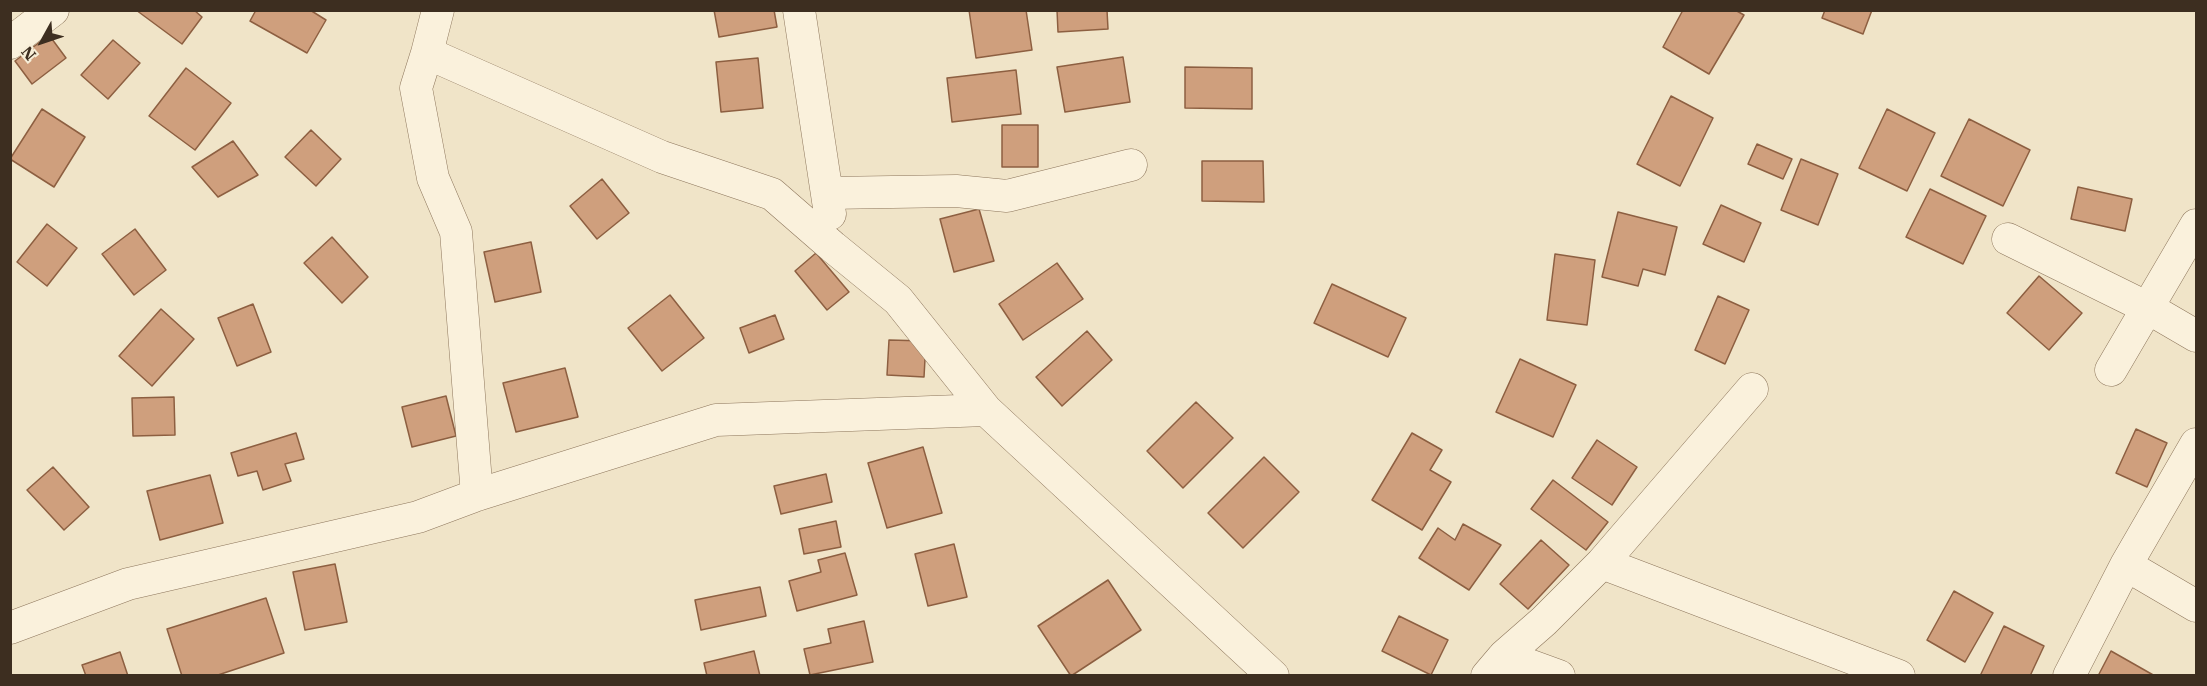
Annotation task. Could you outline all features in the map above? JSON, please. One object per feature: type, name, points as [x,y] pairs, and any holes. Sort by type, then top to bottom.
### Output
[{"type":"street","points":[[10,43],[53,10]]},
{"type":"street","points":[[438,10],[416,88],[433,178],[456,232],[477,495]]},
{"type":"street","points":[[799,10],[828,193],[832,247]]},
{"type":"street","points":[[427,53],[662,157],[772,194],[897,300],[986,410],[1273,675]]},
{"type":"street","points":[[828,193],[956,191],[1007,196],[1131,165]]},
{"type":"street","points":[[2110,370],[2196,225]]},
{"type":"street","points":[[2008,239],[2148,308],[2196,336]]},
{"type":"street","points":[[1496,665],[1602,563],[1752,389]]},
{"type":"street","points":[[10,628],[128,584],[418,517],[477,495],[716,420],[986,410]]},
{"type":"street","points":[[2069,675],[2126,565],[2196,444]]},
{"type":"street","points":[[1602,563],[1899,675]]},
{"type":"street","points":[[2126,565],[2196,606]]},
{"type":"street","points":[[1496,665],[1559,675]]},
{"type":"building","points":[[136,10],[194,10],[202,17],[182,44]]},
{"type":"building","points":[[256,10],[310,10],[326,20],[307,53],[250,21]]},
{"type":"building","points":[[714,10],[774,10],[777,27],[719,37]]},
{"type":"building","points":[[969,10],[1026,10],[1032,50],[976,58]]},
{"type":"building","points":[[1057,10],[1107,10],[1108,29],[1058,32]]},
{"type":"building","points":[[1683,10],[1735,10],[1744,15],[1709,74],[1663,47]]},
{"type":"building","points":[[1825,10],[1872,10],[1863,34],[1822,18]]},
{"type":"building","points":[[49,35],[66,58],[32,84],[15,61]]},
{"type":"building","points":[[113,40],[140,63],[108,99],[81,75]]},
{"type":"building","points":[[1123,57],[1130,102],[1065,112],[1057,67]]},
{"type":"building","points":[[758,58],[763,108],[721,112],[716,62]]},
{"type":"building","points":[[1185,67],[1252,68],[1252,109],[1185,108]]},
{"type":"building","points":[[186,68],[231,103],[195,150],[149,116]]},
{"type":"building","points":[[1016,70],[1021,114],[952,122],[947,78]]},
{"type":"building","points":[[1671,96],[1713,118],[1680,186],[1637,164]]},
{"type":"building","points":[[42,109],[85,137],[54,187],[10,159]]},
{"type":"building","points":[[1887,109],[1935,133],[1907,191],[1859,168]]},
{"type":"building","points":[[1969,119],[2030,150],[2003,206],[1941,176]]},
{"type":"building","points":[[1002,125],[1038,125],[1038,167],[1002,167]]},
{"type":"building","points":[[311,130],[341,159],[316,186],[285,157]]},
{"type":"building","points":[[233,141],[258,175],[218,197],[192,167]]},
{"type":"building","points":[[1757,144],[1792,159],[1783,179],[1748,164]]},
{"type":"building","points":[[1801,159],[1838,174],[1818,225],[1781,210]]},
{"type":"building","points":[[1202,161],[1263,161],[1264,202],[1202,201]]},
{"type":"building","points":[[602,179],[629,213],[597,239],[570,206]]},
{"type":"building","points":[[2078,187],[2132,199],[2125,231],[2071,219]]},
{"type":"building","points":[[1930,189],[1986,216],[1963,264],[1906,237]]},
{"type":"building","points":[[1721,205],[1761,223],[1744,262],[1703,244]]},
{"type":"building","points":[[979,209],[994,261],[954,272],[940,219]]},
{"type":"building","points":[[1618,212],[1677,227],[1665,275],[1643,269],[1638,286],[1602,277]]},
{"type":"building","points":[[47,224],[77,248],[47,286],[17,262]]},
{"type":"building","points":[[135,229],[166,270],[134,295],[102,254]]},
{"type":"building","points":[[332,237],[368,277],[342,303],[304,263]]},
{"type":"building","points":[[531,242],[541,292],[495,302],[484,252]]},
{"type":"building","points":[[816,253],[849,292],[827,310],[795,271]]},
{"type":"building","points":[[1555,254],[1595,260],[1587,325],[1547,320]]},
{"type":"building","points":[[1057,263],[1083,299],[1023,340],[999,304]]},
{"type":"building","points":[[2039,276],[2082,313],[2049,350],[2007,313]]},
{"type":"building","points":[[1332,284],[1406,318],[1388,357],[1314,323]]},
{"type":"building","points":[[670,295],[704,338],[662,371],[628,328]]},
{"type":"building","points":[[1718,296],[1749,310],[1725,364],[1695,350]]},
{"type":"building","points":[[253,304],[271,352],[237,366],[218,318]]},
{"type":"building","points":[[161,309],[194,339],[152,386],[119,356]]},
{"type":"building","points":[[775,315],[784,339],[749,353],[740,328]]},
{"type":"building","points":[[1087,331],[1112,360],[1062,406],[1036,377]]},
{"type":"building","points":[[889,340],[926,341],[924,377],[887,375]]},
{"type":"building","points":[[1520,359],[1576,385],[1553,437],[1496,412]]},
{"type":"building","points":[[565,368],[578,417],[516,432],[503,383]]},
{"type":"building","points":[[446,396],[456,436],[412,447],[402,407]]},
{"type":"building","points":[[174,397],[175,435],[133,436],[132,398]]},
{"type":"building","points":[[1196,402],[1233,438],[1183,488],[1147,451]]},
{"type":"building","points":[[2136,429],[2167,443],[2147,487],[2116,473]]},
{"type":"building","points":[[296,433],[304,459],[285,464],[291,481],[263,490],[257,471],[238,476],[231,453]]},
{"type":"building","points":[[1412,433],[1442,450],[1430,470],[1451,482],[1422,530],[1372,500]]},
{"type":"building","points":[[1597,440],[1637,467],[1612,505],[1572,478]]},
{"type":"building","points":[[923,447],[942,513],[887,528],[868,463]]},
{"type":"building","points":[[1264,457],[1299,492],[1243,548],[1208,513]]},
{"type":"building","points":[[53,467],[89,507],[64,530],[27,490]]},
{"type":"building","points":[[826,474],[832,502],[781,514],[774,486]]},
{"type":"building","points":[[210,475],[223,523],[160,540],[147,491]]},
{"type":"building","points":[[1553,480],[1608,522],[1586,550],[1531,509]]},
{"type":"building","points":[[836,521],[841,547],[804,554],[799,529]]},
{"type":"building","points":[[1463,524],[1501,545],[1469,590],[1419,558],[1438,528],[1455,540]]},
{"type":"building","points":[[1541,540],[1569,565],[1528,609],[1500,584]]},
{"type":"building","points":[[954,544],[967,597],[928,606],[915,554]]},
{"type":"building","points":[[845,553],[857,595],[797,611],[789,581],[821,572],[818,560]]},
{"type":"building","points":[[335,564],[347,622],[305,630],[293,572]]},
{"type":"building","points":[[1108,580],[1141,630],[1071,676],[1038,626]]},
{"type":"building","points":[[760,587],[766,616],[701,630],[695,600]]},
{"type":"building","points":[[1954,591],[1993,613],[1965,662],[1927,640]]},
{"type":"building","points":[[266,598],[284,653],[215,676],[182,676],[167,629]]},
{"type":"building","points":[[1399,616],[1448,640],[1431,675],[1382,651]]},
{"type":"building","points":[[864,621],[873,662],[810,675],[804,649],[831,643],[828,629]]},
{"type":"building","points":[[2004,626],[2044,646],[2030,676],[1980,676]]},
{"type":"building","points":[[754,651],[760,676],[707,676],[704,663]]},
{"type":"building","points":[[2111,651],[2155,676],[2098,676]]},
{"type":"building","points":[[120,652],[128,676],[86,676],[82,665]]}]
